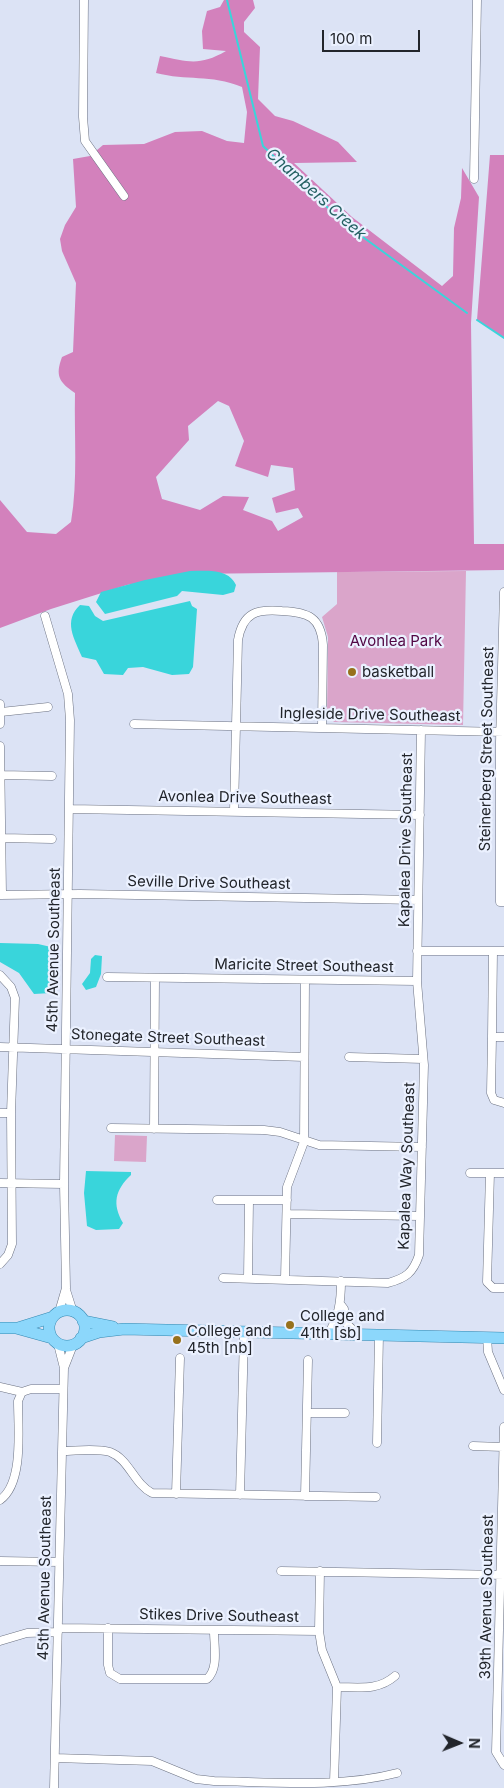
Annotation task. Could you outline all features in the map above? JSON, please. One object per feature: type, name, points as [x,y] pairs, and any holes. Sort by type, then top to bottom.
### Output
[{"type":"main road","points":[[16,1328],[56,1314],[73,1312],[83,1321],[124,1329]]},
{"type":"main road","points":[[55,1341],[49,1328],[56,1314]]},
{"type":"main road","points":[[77,1342],[84,1330],[83,1321]]},
{"type":"main road","points":[[0,1328],[16,1328],[65,1346],[99,1332],[124,1329],[504,1338]]},
{"type":"street","points":[[84,0],[83,118],[85,141],[124,196]]},
{"type":"street","points":[[474,179],[477,0]]},
{"type":"street","name":"Steinerberg Street Southeast","points":[[504,592],[500,902],[504,902]]},
{"type":"street","points":[[234,811],[240,630],[251,615],[258,611],[268,610],[306,613],[320,629],[322,645],[322,728]]},
{"type":"street","name":"45th Avenue Southeast","points":[[45,616],[58,652],[68,694],[70,809],[64,1184],[66,1288],[73,1312]]},
{"type":"street","points":[[0,704],[0,724]]},
{"type":"street","points":[[0,712],[48,707]]},
{"type":"street","name":"Ingleside Drive Southeast","points":[[134,724],[502,732]]},
{"type":"street","name":"Kapalea Drive Southeast","points":[[417,981],[421,730]]},
{"type":"street","points":[[0,746],[1,895]]},
{"type":"street","points":[[1,774],[52,776]]},
{"type":"street","name":"Avonlea Drive Southeast","points":[[70,809],[420,815]]},
{"type":"street","points":[[2,838],[52,839]]},
{"type":"street","name":"Seville Drive Southeast","points":[[1,895],[68,894],[418,900]]},
{"type":"street","points":[[417,951],[504,950]]},
{"type":"street","points":[[493,951],[491,1093],[494,1100],[504,1103]]},
{"type":"street","points":[[0,975],[11,987],[15,998],[15,1049],[11,1114],[12,1244],[2,1262]]},
{"type":"street","name":"Maricite Street Southeast","points":[[107,977],[417,981]]},
{"type":"street","points":[[154,1129],[155,978]]},
{"type":"street","points":[[285,1279],[287,1187],[304,1142],[305,980]]},
{"type":"street","points":[[350,1057],[424,1062],[417,981]]},
{"type":"street","points":[[492,1037],[504,1037]]},
{"type":"street","name":"Stonegate Street Southeast","points":[[0,1047],[15,1049],[304,1057]]},
{"type":"street","name":"Kapalea Way Southeast","points":[[341,1281],[388,1283],[404,1279],[415,1268],[419,1255],[424,1062]]},
{"type":"street","points":[[0,1113],[11,1114]]},
{"type":"street","points":[[111,1128],[264,1130],[280,1132],[304,1142],[319,1145],[422,1147]]},
{"type":"street","points":[[470,1173],[504,1173]]},
{"type":"street","points":[[490,1173],[487,1282],[493,1288],[504,1288]]},
{"type":"street","points":[[0,1183],[64,1184]]},
{"type":"street","points":[[217,1200],[287,1200]]},
{"type":"street","points":[[248,1278],[249,1201]]},
{"type":"street","points":[[287,1214],[419,1216]]},
{"type":"street","points":[[223,1278],[341,1281],[341,1305],[336,1322],[328,1334]]},
{"type":"street","name":"45th Avenue Southeast","points":[[56,1314],[66,1288]]},
{"type":"street","points":[[341,1305],[344,1309],[345,1322],[358,1335]]},
{"type":"street","points":[[240,1494],[244,1333]]},
{"type":"street","points":[[377,1443],[379,1336]]},
{"type":"street","points":[[487,1337],[489,1355],[504,1390]]},
{"type":"street","name":"45th Avenue Southeast","points":[[54,1788],[64,1368],[55,1341]]},
{"type":"street","name":"45th Avenue Southeast","points":[[64,1368],[77,1342]]},
{"type":"street","points":[[176,1494],[180,1358]]},
{"type":"street","points":[[305,1496],[308,1360]]},
{"type":"street","points":[[0,1387],[22,1392],[31,1389],[63,1389]]},
{"type":"street","points":[[0,1500],[12,1488],[16,1466],[18,1401],[22,1392]]},
{"type":"street","points":[[307,1413],[345,1413]]},
{"type":"street","name":"39th Avenue Southeast","points":[[504,1427],[503,1575],[496,1752],[504,1765]]},
{"type":"street","points":[[473,1446],[503,1447]]},
{"type":"street","points":[[62,1452],[110,1452],[123,1462],[145,1490],[152,1493],[376,1497]]},
{"type":"street","points":[[0,1561],[59,1562]]},
{"type":"street","points":[[281,1570],[503,1575]]},
{"type":"street","name":"Stikes Drive Southeast","points":[[0,1641],[27,1633],[108,1628],[319,1631],[320,1572]]},
{"type":"street","points":[[108,1628],[108,1665],[110,1673],[120,1679],[207,1680],[211,1676],[214,1664],[214,1631]]},
{"type":"street","points":[[319,1631],[322,1650],[337,1687],[334,1782]]},
{"type":"street","points":[[337,1687],[374,1687],[386,1684],[396,1676]]},
{"type":"street","points":[[55,1758],[152,1761],[196,1779],[239,1784],[334,1782],[374,1779],[397,1773]]},
{"type":"green space","name":"Avonlea Park","points":[[466,571],[463,725],[334,722],[327,716],[328,637],[322,617],[337,604],[337,572]]},
{"type":"green space","points":[[115,1135],[147,1136],[146,1162],[114,1161]]},
{"type":"shaded area","points":[[224,0],[253,0],[255,8],[244,22],[244,32],[260,47],[258,99],[275,116],[293,121],[338,142],[357,162],[294,163],[352,217],[442,286],[453,276],[454,228],[461,198],[462,168],[479,197],[471,323],[474,544],[504,544],[504,570],[191,574],[127,585],[51,609],[0,628],[0,500],[27,532],[56,534],[71,522],[75,474],[75,393],[62,382],[59,369],[62,357],[73,352],[76,283],[62,251],[60,239],[65,225],[76,207],[73,159],[90,156],[103,145],[144,144],[175,132],[202,131],[227,141],[244,143],[247,112],[242,87],[219,80],[178,77],[156,73],[160,56],[179,60],[201,61],[226,51],[203,49],[202,31],[207,11],[220,7]],"holes":[[[218,401],[229,406],[244,441],[235,466],[268,477],[271,465],[293,468],[295,490],[272,498],[276,513],[298,508],[303,517],[278,531],[272,521],[243,510],[249,497],[223,496],[200,510],[162,499],[156,477],[189,440],[188,426]]]},
{"type":"shaded area","points":[[490,155],[504,155],[504,338],[477,320]]},
{"type":"water","points":[[190,571],[222,573],[228,576],[236,585],[234,592],[223,595],[182,591],[177,596],[105,614],[96,602],[101,592],[145,580]]},
{"type":"water","points":[[190,601],[192,606],[197,609],[193,667],[189,674],[172,675],[143,667],[128,668],[123,675],[104,674],[96,660],[82,657],[73,636],[72,617],[80,605],[89,606],[95,616],[103,621]]},
{"type":"water","points":[[0,943],[38,944],[51,947],[51,993],[34,994],[19,973],[0,962]]},
{"type":"water","points":[[95,955],[102,956],[101,974],[96,987],[86,990],[82,984],[90,973],[91,959]]},
{"type":"water","points":[[86,1171],[131,1172],[131,1175],[121,1186],[117,1198],[117,1210],[123,1223],[119,1229],[96,1230],[87,1226],[84,1193]]},
{"type":"waterway","name":"Chambers Creek","points":[[227,0],[263,146],[345,224],[467,313]]},
{"type":"waterway","name":"Chambers Creek","points":[[477,320],[504,338]]},
{"type":"place","name":"basketball","points":[[352,672]]},
{"type":"place","name":"College and 41th [sb]","points":[[290,1325]]},
{"type":"place","name":"College and 45th [nb]","points":[[177,1340]]}]
